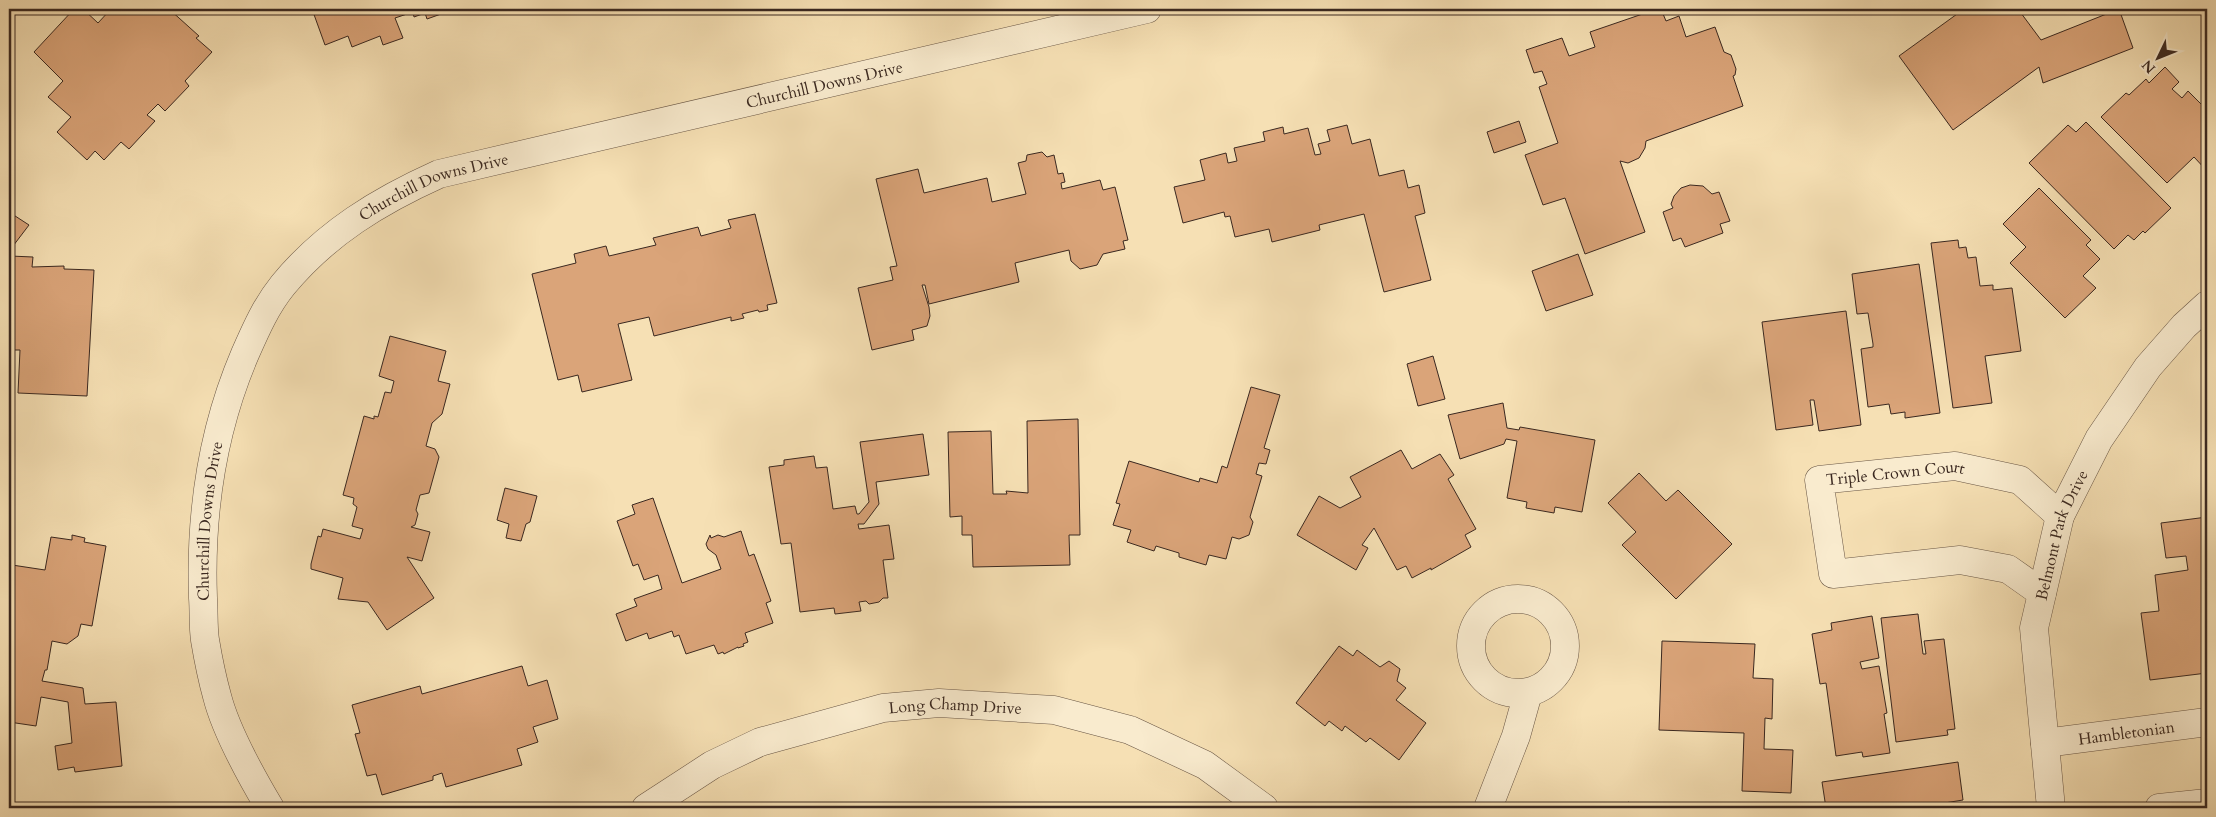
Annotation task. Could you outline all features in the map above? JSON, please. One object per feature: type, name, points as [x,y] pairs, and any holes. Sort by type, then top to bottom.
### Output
[{"type":"street","name":"Churchill Downs Drive","points":[[270,808],[236,744],[217,698],[207,649],[202,564],[206,501],[213,456],[232,385],[260,318],[284,285],[322,246],[358,216],[396,194],[439,174],[1147,9]]},
{"type":"street","name":"Belmont Park Drive","points":[[2051,808],[2034,628],[2060,516],[2098,440],[2148,367],[2184,326],[2207,305]]},
{"type":"street","name":"Triple Crown Court","points":[[2042,593],[2008,569],[1960,560],[1833,574],[1819,480],[1955,466],[2020,480],[2060,516]]},
{"type":"street","points":[[1488,808],[1516,736],[1528,693]]},
{"type":"street","name":"Long Champ Drive","points":[[646,808],[712,765],[760,742],[883,708],[939,703],[1054,710],[1130,730],[1205,765],[1264,808]]},
{"type":"street","name":"Hambletonian","points":[[2045,743],[2207,722]]},
{"type":"street","points":[[2159,808],[2207,804]]},
{"type":"building","points":[[74,9],[83,9],[98,23],[109,9],[169,9],[199,36],[196,38],[212,52],[185,81],[189,86],[165,111],[158,104],[147,115],[155,121],[129,149],[121,142],[104,160],[95,151],[87,160],[57,132],[71,117],[48,97],[63,81],[34,52]]},
{"type":"building","points":[[312,9],[455,9],[427,19],[425,13],[414,17],[413,12],[395,18],[403,38],[383,45],[380,36],[352,47],[348,36],[325,45]]},
{"type":"building","points":[[1661,9],[1666,21],[1679,16],[1686,37],[1715,27],[1724,52],[1731,55],[1736,69],[1733,76],[1743,106],[1646,141],[1645,148],[1639,158],[1628,163],[1620,161],[1645,232],[1585,254],[1565,198],[1543,205],[1525,155],[1558,143],[1539,87],[1547,84],[1542,71],[1534,73],[1526,50],[1562,38],[1569,56],[1595,47],[1590,32]]},
{"type":"building","points":[[1964,9],[2018,9],[2041,40],[2119,9],[2133,48],[2043,83],[2039,67],[1953,130],[1899,56]]},
{"type":"building","points":[[2165,67],[2179,82],[2172,89],[2182,98],[2188,91],[2207,110],[2207,171],[2194,157],[2167,183],[2101,117],[2126,93],[2129,95],[2146,79],[2149,83]]},
{"type":"building","points":[[1519,121],[1526,142],[1494,153],[1487,132]]},
{"type":"building","points":[[2086,122],[2171,208],[2145,233],[2143,231],[2134,240],[2128,235],[2114,249],[2029,163],[2068,125],[2076,132]]},
{"type":"building","points":[[1347,125],[1352,144],[1370,139],[1379,176],[1404,170],[1408,188],[1419,185],[1425,213],[1415,216],[1431,280],[1384,292],[1364,214],[1319,225],[1320,230],[1272,242],[1269,229],[1235,237],[1230,216],[1225,217],[1224,212],[1183,223],[1174,187],[1205,180],[1200,160],[1226,153],[1228,163],[1237,161],[1234,148],[1265,141],[1263,132],[1283,127],[1284,134],[1308,128],[1315,155],[1321,154],[1318,144],[1330,141],[1327,130]]},
{"type":"building","points":[[1042,152],[1047,157],[1054,155],[1058,174],[1063,173],[1065,182],[1061,183],[1062,189],[1100,180],[1103,190],[1115,187],[1128,240],[1123,241],[1125,249],[1103,254],[1097,265],[1080,269],[1071,261],[1069,250],[1015,263],[1019,282],[929,304],[925,285],[922,285],[929,307],[930,316],[927,326],[912,330],[914,340],[872,350],[858,288],[893,280],[890,267],[897,266],[876,179],[918,169],[924,193],[987,178],[992,202],[1026,194],[1018,163],[1026,161],[1027,155]]},
{"type":"building","points":[[1690,185],[1703,186],[1712,194],[1719,192],[1730,221],[1720,224],[1723,233],[1685,247],[1681,238],[1673,241],[1663,212],[1673,208],[1671,204],[1674,196],[1681,188]]},
{"type":"building","points":[[2039,188],[2091,240],[2086,245],[2100,259],[2083,276],[2096,288],[2065,318],[2010,263],[2026,247],[2003,224]]},
{"type":"building","points":[[9,212],[29,225],[10,250],[10,256],[33,257],[32,267],[64,266],[64,269],[94,270],[87,396],[18,393],[20,350],[9,350]]},
{"type":"building","points":[[755,214],[777,303],[767,305],[768,310],[759,312],[758,310],[742,314],[744,318],[731,321],[731,317],[654,336],[649,317],[618,324],[632,380],[582,392],[578,375],[558,380],[532,274],[576,263],[574,254],[606,246],[609,256],[656,245],[653,238],[698,227],[701,236],[731,228],[728,220]]},
{"type":"building","points":[[1958,240],[1959,248],[1966,247],[1968,258],[1976,257],[1980,286],[1993,285],[1993,290],[2012,288],[2021,351],[1985,356],[1992,403],[1953,408],[1931,243]]},
{"type":"building","points":[[1578,254],[1593,295],[1546,311],[1532,271]]},
{"type":"building","points":[[1919,264],[1940,413],[1905,418],[1905,412],[1891,414],[1889,404],[1868,407],[1861,349],[1873,347],[1873,344],[1868,313],[1857,314],[1852,274]]},
{"type":"building","points":[[1846,311],[1861,425],[1819,431],[1814,400],[1810,400],[1813,425],[1776,430],[1762,322]]},
{"type":"building","points":[[390,336],[446,351],[438,381],[450,384],[442,414],[432,423],[426,446],[435,449],[439,457],[429,493],[420,495],[415,525],[411,527],[430,532],[422,561],[407,557],[434,598],[387,630],[368,602],[338,599],[343,578],[311,569],[311,564],[318,536],[321,537],[323,529],[360,539],[363,529],[352,526],[357,507],[353,504],[354,498],[343,495],[364,416],[374,419],[374,416],[378,417],[385,392],[391,393],[394,381],[379,376]]},
{"type":"building","points":[[1433,356],[1445,399],[1418,406],[1407,364]]},
{"type":"building","points":[[1251,387],[1280,395],[1264,448],[1270,450],[1266,464],[1259,463],[1256,474],[1262,476],[1250,517],[1253,522],[1249,535],[1239,539],[1232,537],[1226,559],[1209,555],[1206,565],[1179,557],[1179,553],[1156,546],[1154,551],[1127,542],[1131,530],[1113,525],[1120,504],[1116,503],[1129,461],[1199,482],[1200,478],[1217,483],[1222,466],[1227,468]]},
{"type":"building","points":[[1503,403],[1507,428],[1519,430],[1520,427],[1595,440],[1582,512],[1555,507],[1554,513],[1526,508],[1527,502],[1507,498],[1517,441],[1506,439],[1504,444],[1460,459],[1448,415]]},
{"type":"building","points":[[1078,419],[1080,535],[1069,535],[1070,565],[973,567],[972,535],[962,535],[962,516],[950,517],[948,432],[991,431],[993,494],[1007,494],[1006,491],[1028,493],[1027,421]]},
{"type":"building","points":[[923,434],[929,475],[876,482],[879,504],[864,524],[858,524],[859,529],[889,525],[894,559],[883,560],[888,598],[883,598],[879,602],[869,604],[866,601],[859,602],[861,611],[835,614],[834,608],[800,612],[791,543],[781,544],[769,467],[784,465],[784,460],[814,456],[816,468],[827,467],[833,509],[855,506],[857,514],[859,514],[869,502],[860,442]]},
{"type":"building","points":[[1401,450],[1412,469],[1440,454],[1454,475],[1448,479],[1476,529],[1465,535],[1471,547],[1431,570],[1431,568],[1412,578],[1406,566],[1397,570],[1374,528],[1362,545],[1368,548],[1356,570],[1297,535],[1319,496],[1340,508],[1361,497],[1350,477]]},
{"type":"building","points":[[1639,473],[1666,501],[1678,490],[1732,544],[1676,599],[1622,545],[1636,532],[1608,503]]},
{"type":"building","points":[[505,488],[537,496],[530,522],[526,524],[521,541],[506,538],[509,524],[497,520]]},
{"type":"building","points":[[653,498],[682,583],[721,569],[716,555],[708,549],[706,544],[710,535],[711,538],[718,535],[724,537],[741,531],[749,556],[754,554],[771,601],[766,603],[773,623],[745,633],[748,642],[743,644],[744,646],[724,654],[723,652],[718,654],[714,645],[686,654],[679,635],[674,637],[672,631],[649,639],[647,633],[626,641],[616,614],[637,606],[634,599],[662,589],[658,575],[644,580],[638,564],[633,566],[617,521],[635,514],[632,505]]},
{"type":"building","points":[[2207,517],[2207,673],[2150,680],[2141,613],[2159,611],[2155,575],[2188,570],[2186,556],[2166,558],[2161,523]]},
{"type":"building","points":[[72,535],[85,538],[84,542],[106,546],[92,626],[81,624],[78,636],[67,644],[52,641],[47,670],[45,670],[42,681],[83,688],[85,704],[116,702],[122,766],[75,772],[74,767],[58,770],[55,746],[72,743],[68,702],[41,697],[36,726],[9,722],[9,583],[12,565],[45,570],[51,537],[72,540]]},
{"type":"building","points":[[1918,614],[1923,654],[1926,654],[1924,641],[1944,639],[1955,729],[1947,730],[1948,735],[1896,742],[1881,618]]},
{"type":"building","points":[[1872,616],[1879,658],[1860,662],[1862,669],[1879,666],[1887,713],[1884,714],[1890,753],[1863,757],[1862,752],[1836,756],[1826,683],[1820,684],[1812,634],[1832,630],[1831,623]]},
{"type":"building","points":[[1662,641],[1755,644],[1753,678],[1773,679],[1772,719],[1765,718],[1764,749],[1793,750],[1791,793],[1742,791],[1744,733],[1659,730]]},
{"type":"building","points":[[1339,646],[1353,656],[1357,650],[1380,667],[1389,661],[1400,669],[1397,681],[1406,688],[1396,700],[1426,723],[1399,760],[1370,738],[1366,742],[1345,726],[1342,731],[1329,721],[1325,726],[1296,703]]},
{"type":"building","points":[[522,666],[528,686],[547,680],[558,719],[533,727],[538,742],[517,749],[522,765],[446,787],[442,773],[433,776],[433,780],[382,795],[376,774],[367,776],[355,734],[360,733],[352,705],[420,686],[422,694]]},
{"type":"building","points":[[1958,762],[1963,800],[1932,805],[1933,808],[1826,808],[1822,782]]},
{"type":"building","points":[[1628,802],[1640,808],[1625,808]]}]
